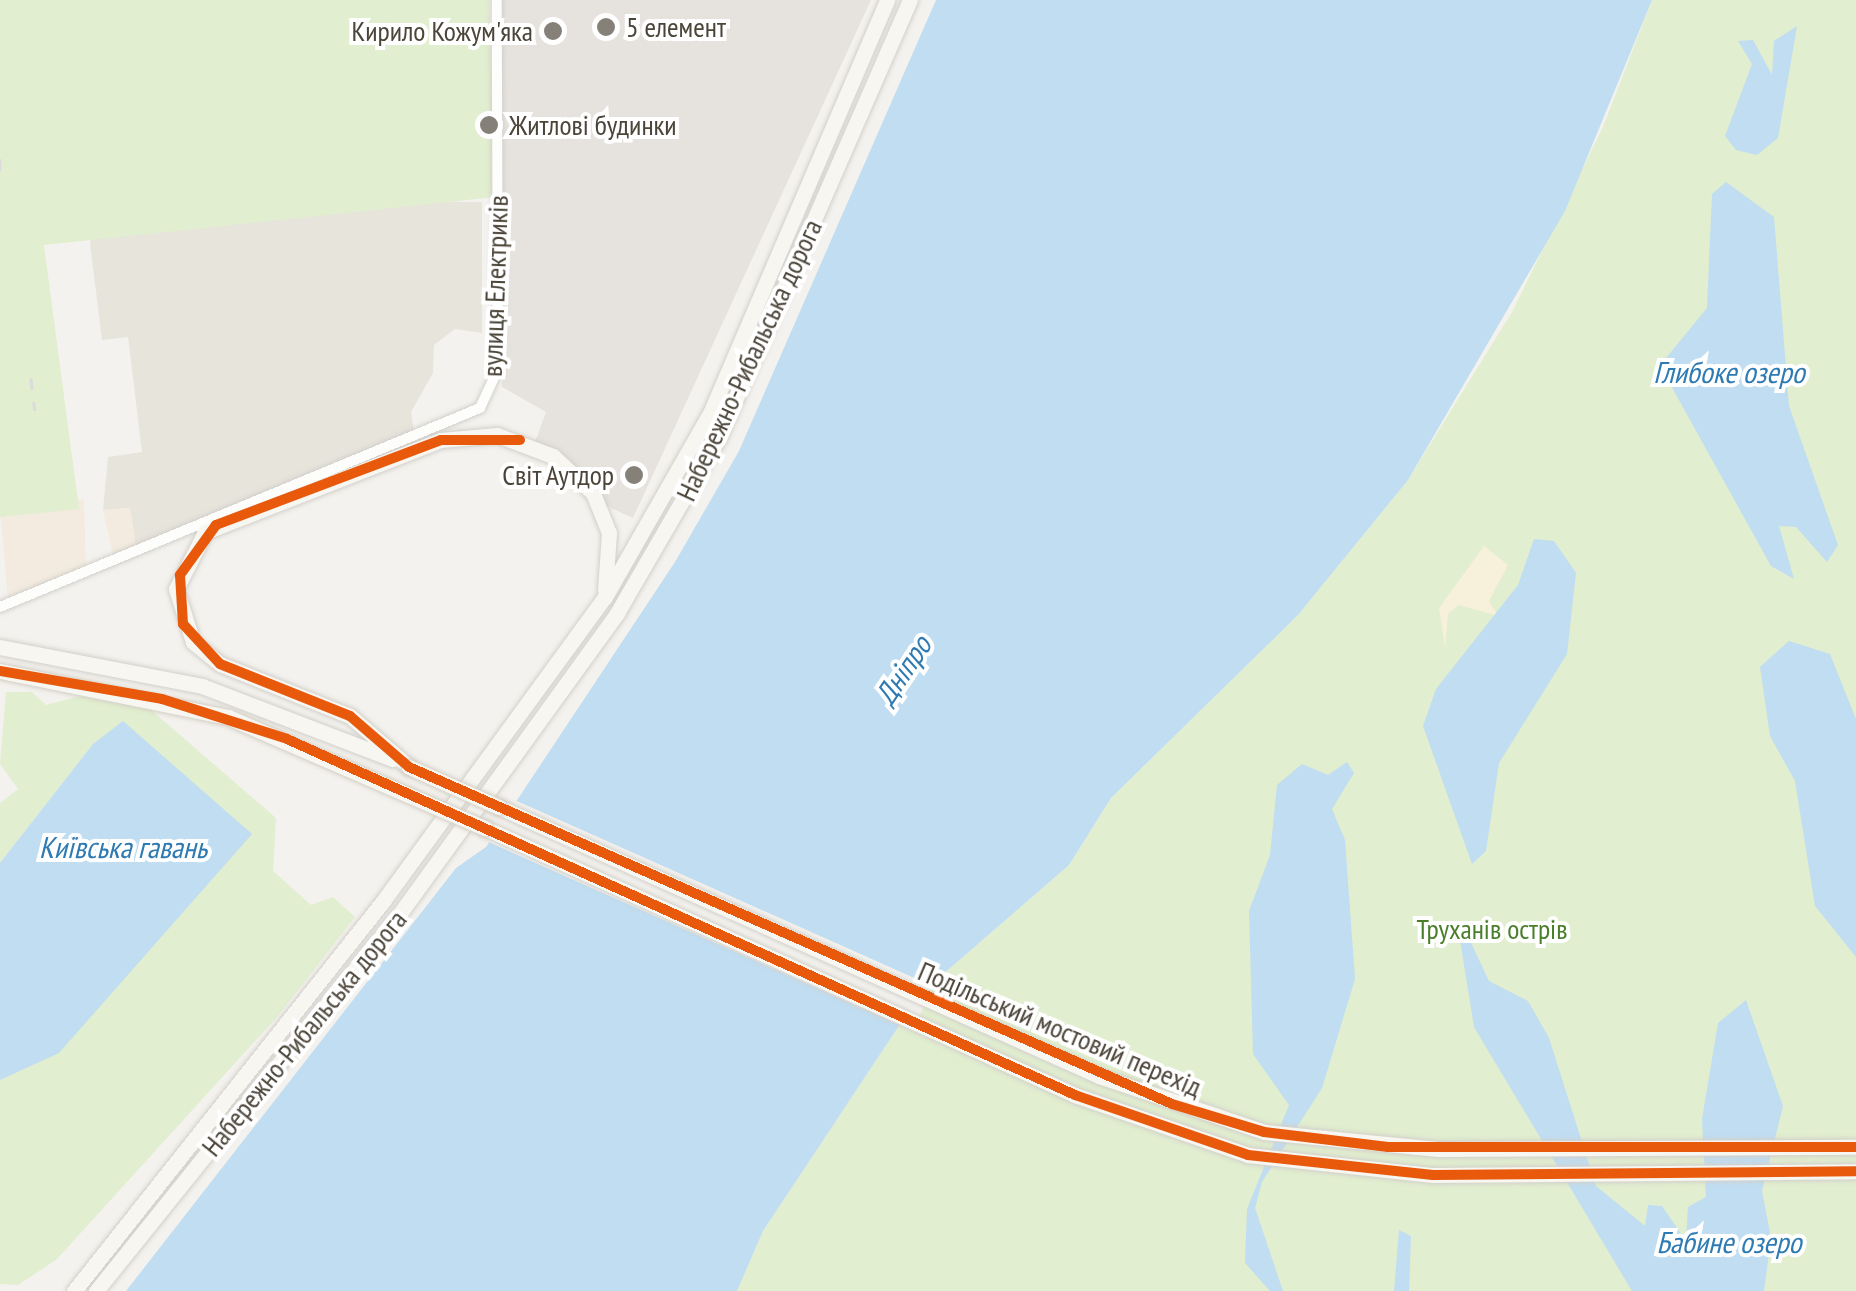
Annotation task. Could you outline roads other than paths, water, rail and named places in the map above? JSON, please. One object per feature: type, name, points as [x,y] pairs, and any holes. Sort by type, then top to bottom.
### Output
[{"type":"main road","name":"Набережно-Рибальська дорога","points":[[106,1266],[383,901],[604,597],[711,411],[886,0]]},
{"type":"main road","name":"Набережно-Рибальська дорога","points":[[106,1266],[398,916],[617,613],[719,437],[910,0]]},
{"type":"main road","points":[[410,767],[350,716],[206,653],[176,606],[180,574],[216,524],[441,440],[520,440],[571,470],[602,508],[604,597]]},
{"type":"main road","name":"Подільський мостовий перехід","points":[[0,647],[251,700],[410,767],[1100,1076],[1264,1132],[1438,1150],[1856,1147]]},
{"type":"main road","name":"Подільський мостовий перехід","points":[[0,671],[162,699],[287,739],[1075,1095],[1248,1154],[1433,1175],[1856,1171]]},
{"type":"main road","points":[[74,1291],[106,1266]]},
{"type":"main road","points":[[96,1291],[106,1266]]},
{"type":"street","name":"вулиця Електриків","points":[[0,607],[480,408],[498,369],[497,0]]},
{"type":"water","name":"Дніпро","points":[[936,0],[1652,0],[1565,211],[1408,480],[1298,615],[1111,798],[1069,865],[920,994],[763,1231],[737,1291],[126,1291],[456,868],[486,847],[675,562],[739,451]]},
{"type":"water","points":[[1797,26],[1778,138],[1757,155],[1736,150],[1725,136],[1752,64],[1738,41],[1753,40],[1772,75],[1774,41]]},
{"type":"water","name":"Глибоке озеро","points":[[1726,182],[1774,217],[1789,406],[1838,545],[1827,562],[1796,527],[1779,526],[1794,579],[1771,566],[1665,375],[1666,358],[1707,308],[1712,194]]},
{"type":"water","points":[[1534,539],[1554,541],[1576,573],[1567,654],[1499,763],[1486,851],[1472,864],[1423,726],[1436,689],[1518,585]]},
{"type":"water","points":[[1789,641],[1830,654],[1856,719],[1856,957],[1815,906],[1795,781],[1770,736],[1760,667]]},
{"type":"water","name":"Київська гавань","points":[[123,721],[252,834],[59,1053],[0,1080],[0,863],[93,744]]},
{"type":"water","points":[[1347,762],[1354,773],[1332,809],[1345,840],[1355,979],[1322,1088],[1262,1182],[1255,1208],[1283,1291],[1270,1291],[1245,1263],[1247,1209],[1289,1105],[1253,1054],[1249,911],[1270,855],[1277,785],[1302,764],[1328,775]]},
{"type":"water","name":"Бабине озеро","points":[[1466,932],[1489,981],[1528,1001],[1549,1038],[1596,1186],[1645,1226],[1648,1205],[1662,1206],[1686,1241],[1688,1207],[1706,1197],[1702,1119],[1718,1023],[1746,1000],[1783,1106],[1762,1191],[1771,1238],[1764,1291],[1632,1291],[1474,1027],[1460,940]]},
{"type":"water","points":[[1399,1230],[1411,1236],[1409,1291],[1394,1291]]},
{"type":"railway","points":[[0,159],[0,174]]},
{"type":"railway","points":[[31,378],[35,411]]},
{"type":"place","name":"5 елемент","points":[[606,27]]},
{"type":"place","name":"Кирило Кожум'яка","points":[[553,31]]},
{"type":"place","name":"Житлові будинки","points":[[489,125]]},
{"type":"place","name":"Світ Аутдор","points":[[634,475]]},
{"type":"park label","name":"Труханів острів","points":[[1492,929]]}]
